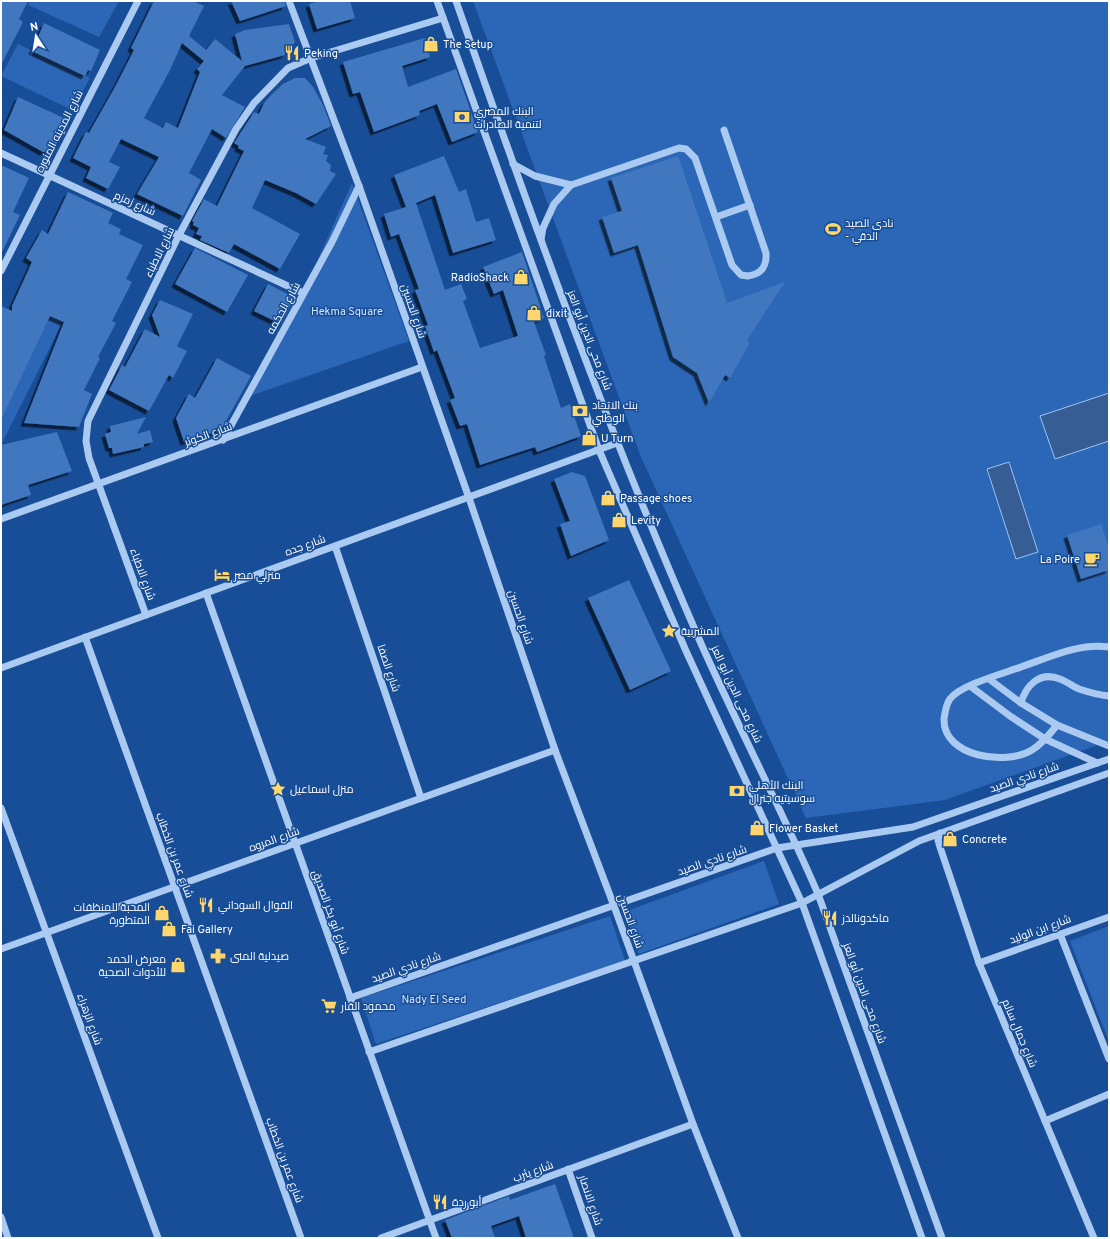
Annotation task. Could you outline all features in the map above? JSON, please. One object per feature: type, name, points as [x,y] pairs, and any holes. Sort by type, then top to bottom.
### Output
[{"type":"street","name":"شارع المدينه المنوره","points":[[1,271],[138,1]]},
{"type":"street","name":"شارع الحسين","points":[[289,1],[359,186],[469,498],[555,750],[614,906],[693,1124],[738,1238]]},
{"type":"street","points":[[437,1],[599,450],[686,652],[778,848],[802,903],[922,1238]]},
{"type":"street","name":"شارع محى الدين أبو العز","points":[[456,1],[513,164],[617,443],[700,640],[818,894],[942,1238]]},
{"type":"street","name":"شارع الاطباء","points":[[146,615],[99,485],[87,448],[86,432],[88,421],[179,235],[236,129],[254,103],[288,68],[311,58],[443,18]]},
{"type":"street","points":[[541,240],[543,228],[551,210],[562,194],[571,185],[673,149],[686,149],[695,158],[732,265],[741,275],[754,275],[761,272],[767,260],[766,253],[724,130]]},
{"type":"street","name":"شارع زمزم","points":[[1,153],[303,293]]},
{"type":"street","points":[[513,164],[535,176],[571,185]]},
{"type":"street","name":"شارع الحكمه","points":[[223,440],[332,242],[359,186]]},
{"type":"street","points":[[716,217],[750,205]]},
{"type":"street","name":"شارع الكوثر","points":[[1,519],[99,485],[422,367]]},
{"type":"street","name":"شارع جده","points":[[1,668],[617,443]]},
{"type":"street","name":"شارع الصفا","points":[[335,546],[421,798]]},
{"type":"street","name":"شارع أبو بكر الصديق","points":[[206,593],[436,1238]]},
{"type":"street","name":"شارع عمر بن الخطاب","points":[[85,637],[301,1238]]},
{"type":"street","points":[[1057,725],[1046,739],[1031,751],[1016,756],[982,756],[965,751],[956,744],[948,735],[944,723],[945,710],[950,699],[959,691],[1066,651],[1099,646],[1109,647]]},
{"type":"street","points":[[1021,703],[1024,693],[1030,684],[1038,679],[1048,676],[1058,678],[1079,689],[1109,696]]},
{"type":"street","points":[[989,679],[1021,703],[1057,725],[1109,746]]},
{"type":"street","points":[[970,686],[1010,716],[1046,739],[1096,763]]},
{"type":"street","name":"شارع المروه","points":[[1,949],[555,750]]},
{"type":"street","name":"شارع نادي الصيد","points":[[350,998],[778,848],[796,844],[913,828],[1109,759]]},
{"type":"street","points":[[369,1052],[802,903],[913,844],[1109,773]]},
{"type":"street","name":"شارع الزهراء","points":[[1,808],[158,1238]]},
{"type":"street","name":"شارع جمال سالم","points":[[940,833],[938,840],[979,963],[1094,1238]]},
{"type":"street","name":"شارع ابن الوليد","points":[[979,963],[1109,917]]},
{"type":"street","points":[[1060,934],[1109,1059]]},
{"type":"street","points":[[1045,1121],[1109,1094]]},
{"type":"street","name":"شارع يثرب","points":[[381,1238],[693,1124]]},
{"type":"street","name":"شارع الانصار","points":[[568,1169],[592,1238]]},
{"type":"street","points":[[1,1218],[8,1238]]},
{"type":"green space","points":[[30,1],[115,1],[118,3],[99,37],[28,5]]},
{"type":"green space","name":"نادي الصيد - الدقي","points":[[473,1],[1109,1],[1109,741],[945,800],[806,818],[641,457]]},
{"type":"green space","points":[[18,44],[90,78],[72,110],[1,76]]},
{"type":"green space","name":"Hekma Square","points":[[352,183],[409,341],[247,397],[311,275]]},
{"type":"green space","points":[[83,234],[102,244],[1,445],[1,405]]},
{"type":"green space","points":[[764,861],[779,904],[639,954],[624,912]]},
{"type":"green space","name":"Nady El Seed","points":[[610,916],[625,961],[376,1044],[361,998]]},
{"type":"green space","points":[[1109,926],[1109,1042],[1070,941]]},
{"type":"shaded area","points":[[1109,393],[1109,441],[1055,459],[1040,416]]},
{"type":"shaded area","points":[[1009,462],[1038,552],[1016,559],[987,469]]},
{"type":"building","points":[[1,1],[28,1],[19,19],[23,22],[1,65]]},
{"type":"building","points":[[154,1],[193,1],[204,6],[189,36],[206,50],[215,39],[242,61],[235,34],[245,30],[289,24],[295,42],[287,53],[285,53],[285,55],[245,66],[222,95],[245,107],[226,138],[212,129],[189,173],[201,180],[183,216],[137,194],[159,157],[121,139],[109,162],[120,167],[108,189],[86,178],[91,167],[73,158],[86,132],[89,133],[115,87],[134,50],[131,48]],"holes":[[[182,43],[204,61],[197,69],[200,72],[178,128],[166,122],[163,128],[144,118],[170,70]]]},
{"type":"building","points":[[231,1],[284,1],[286,6],[240,21]]},
{"type":"building","points":[[320,1],[350,1],[355,18],[317,29],[309,4]]},
{"type":"building","points":[[44,23],[100,50],[91,71],[88,70],[85,76],[32,51]]},
{"type":"building","points":[[425,38],[430,57],[402,66],[408,87],[456,69],[478,132],[452,142],[437,104],[419,111],[420,115],[374,132],[360,92],[353,94],[343,62]]},
{"type":"building","points":[[295,78],[305,78],[313,87],[323,105],[331,126],[305,139],[326,147],[323,154],[328,155],[326,161],[331,165],[330,171],[336,174],[316,204],[296,193],[265,180],[252,208],[300,234],[280,269],[234,244],[229,253],[200,240],[202,236],[196,234],[199,228],[193,225],[194,222],[192,221],[204,199],[217,206],[244,151],[238,148],[239,146],[234,143],[254,112],[259,114],[264,103],[272,94],[283,84]]},
{"type":"building","points":[[18,97],[66,119],[54,150],[43,152],[4,130]]},
{"type":"building","points":[[444,156],[459,192],[466,189],[476,222],[489,218],[496,240],[453,253],[435,195],[416,203],[445,290],[461,284],[467,299],[463,301],[480,348],[518,336],[503,290],[494,294],[483,267],[522,252],[544,318],[534,322],[546,355],[544,356],[561,408],[570,404],[581,436],[537,452],[535,447],[480,465],[467,424],[460,426],[450,400],[455,398],[437,350],[434,352],[425,326],[428,325],[415,290],[419,289],[399,234],[391,237],[384,214],[406,207],[394,175]]},
{"type":"building","points":[[678,156],[727,303],[785,282],[747,340],[750,343],[730,378],[725,375],[709,403],[697,373],[673,357],[638,245],[614,253],[602,217],[622,211],[611,178]]},
{"type":"building","points":[[1,165],[29,178],[13,212],[20,215],[1,254]]},
{"type":"building","points":[[68,192],[113,213],[108,223],[121,229],[119,234],[143,245],[126,279],[132,282],[112,321],[116,323],[98,357],[100,358],[84,390],[92,394],[79,427],[24,423],[64,322],[50,316],[1,420],[1,306],[12,311],[12,306],[32,262],[26,258],[42,230],[48,234]]},
{"type":"building","points":[[195,248],[248,275],[227,312],[175,284]]},
{"type":"building","points":[[268,284],[295,298],[281,324],[254,311]]},
{"type":"building","points":[[160,300],[193,314],[177,346],[187,351],[173,378],[169,375],[149,411],[109,390],[122,365],[125,367],[145,329],[160,337],[152,315]]},
{"type":"building","points":[[217,358],[251,376],[221,430],[184,442],[176,418],[189,394],[195,398]]},
{"type":"building","points":[[146,417],[137,434],[150,430],[153,442],[144,444],[144,447],[113,454],[112,448],[109,448],[105,434],[111,432],[110,426]]},
{"type":"building","points":[[57,432],[72,471],[28,485],[31,495],[1,505],[1,445]]},
{"type":"building","points":[[572,472],[585,476],[609,540],[571,556],[560,524],[570,521],[554,479]]},
{"type":"building","name":"La Poire","points":[[1101,524],[1109,547],[1109,570],[1081,579],[1067,535]]},
{"type":"building","points":[[629,580],[671,671],[630,690],[588,598]]},
{"type":"building","points":[[555,1184],[574,1238],[526,1238],[519,1216],[491,1226],[495,1238],[452,1238],[445,1220],[509,1196],[510,1200]]},
{"type":"place","name":"The Setup","points":[[431,44]]},
{"type":"place","name":"Peking","points":[[292,53]]},
{"type":"place","name":"البنك المصري لتنمية الصادرات","points":[[462,117]]},
{"type":"place","name":"نادي الصيد - الدقي","points":[[833,229]]},
{"type":"place","name":"RadioShack","points":[[521,277]]},
{"type":"place","name":"dixit","points":[[534,313]]},
{"type":"place","name":"بنك الاتحاد الوطني","points":[[580,411]]},
{"type":"place","name":"U Turn","points":[[589,438]]},
{"type":"place","name":"Passage shoes","points":[[608,498]]},
{"type":"place","name":"Levity","points":[[619,520]]},
{"type":"place","name":"La Poire","points":[[1092,559]]},
{"type":"place","name":"منزلي مصر","points":[[222,575]]},
{"type":"place","name":"المشربية","points":[[669,631]]},
{"type":"place","name":"منزل اسماعيل","points":[[278,789]]},
{"type":"place","name":"البنك الأهلي سوسيتيه جنرال","points":[[737,791]]},
{"type":"place","name":"Flower Basket","points":[[757,828]]},
{"type":"place","name":"Concrete","points":[[950,839]]},
{"type":"place","name":"الفوال السوداني","points":[[206,905]]},
{"type":"place","name":"المحبة للمنظفات المتطورة","points":[[162,913]]},
{"type":"place","name":"ماكدونالدز","points":[[830,918]]},
{"type":"place","name":"Fai Gallery","points":[[169,929]]},
{"type":"place","name":"صيدلية المنى","points":[[218,956]]},
{"type":"place","name":"معرض الحمد للأدوات الصحية","points":[[178,965]]},
{"type":"place","name":"محمود الفار","points":[[329,1006]]},
{"type":"place","name":"أبو ردة","points":[[440,1202]]}]
